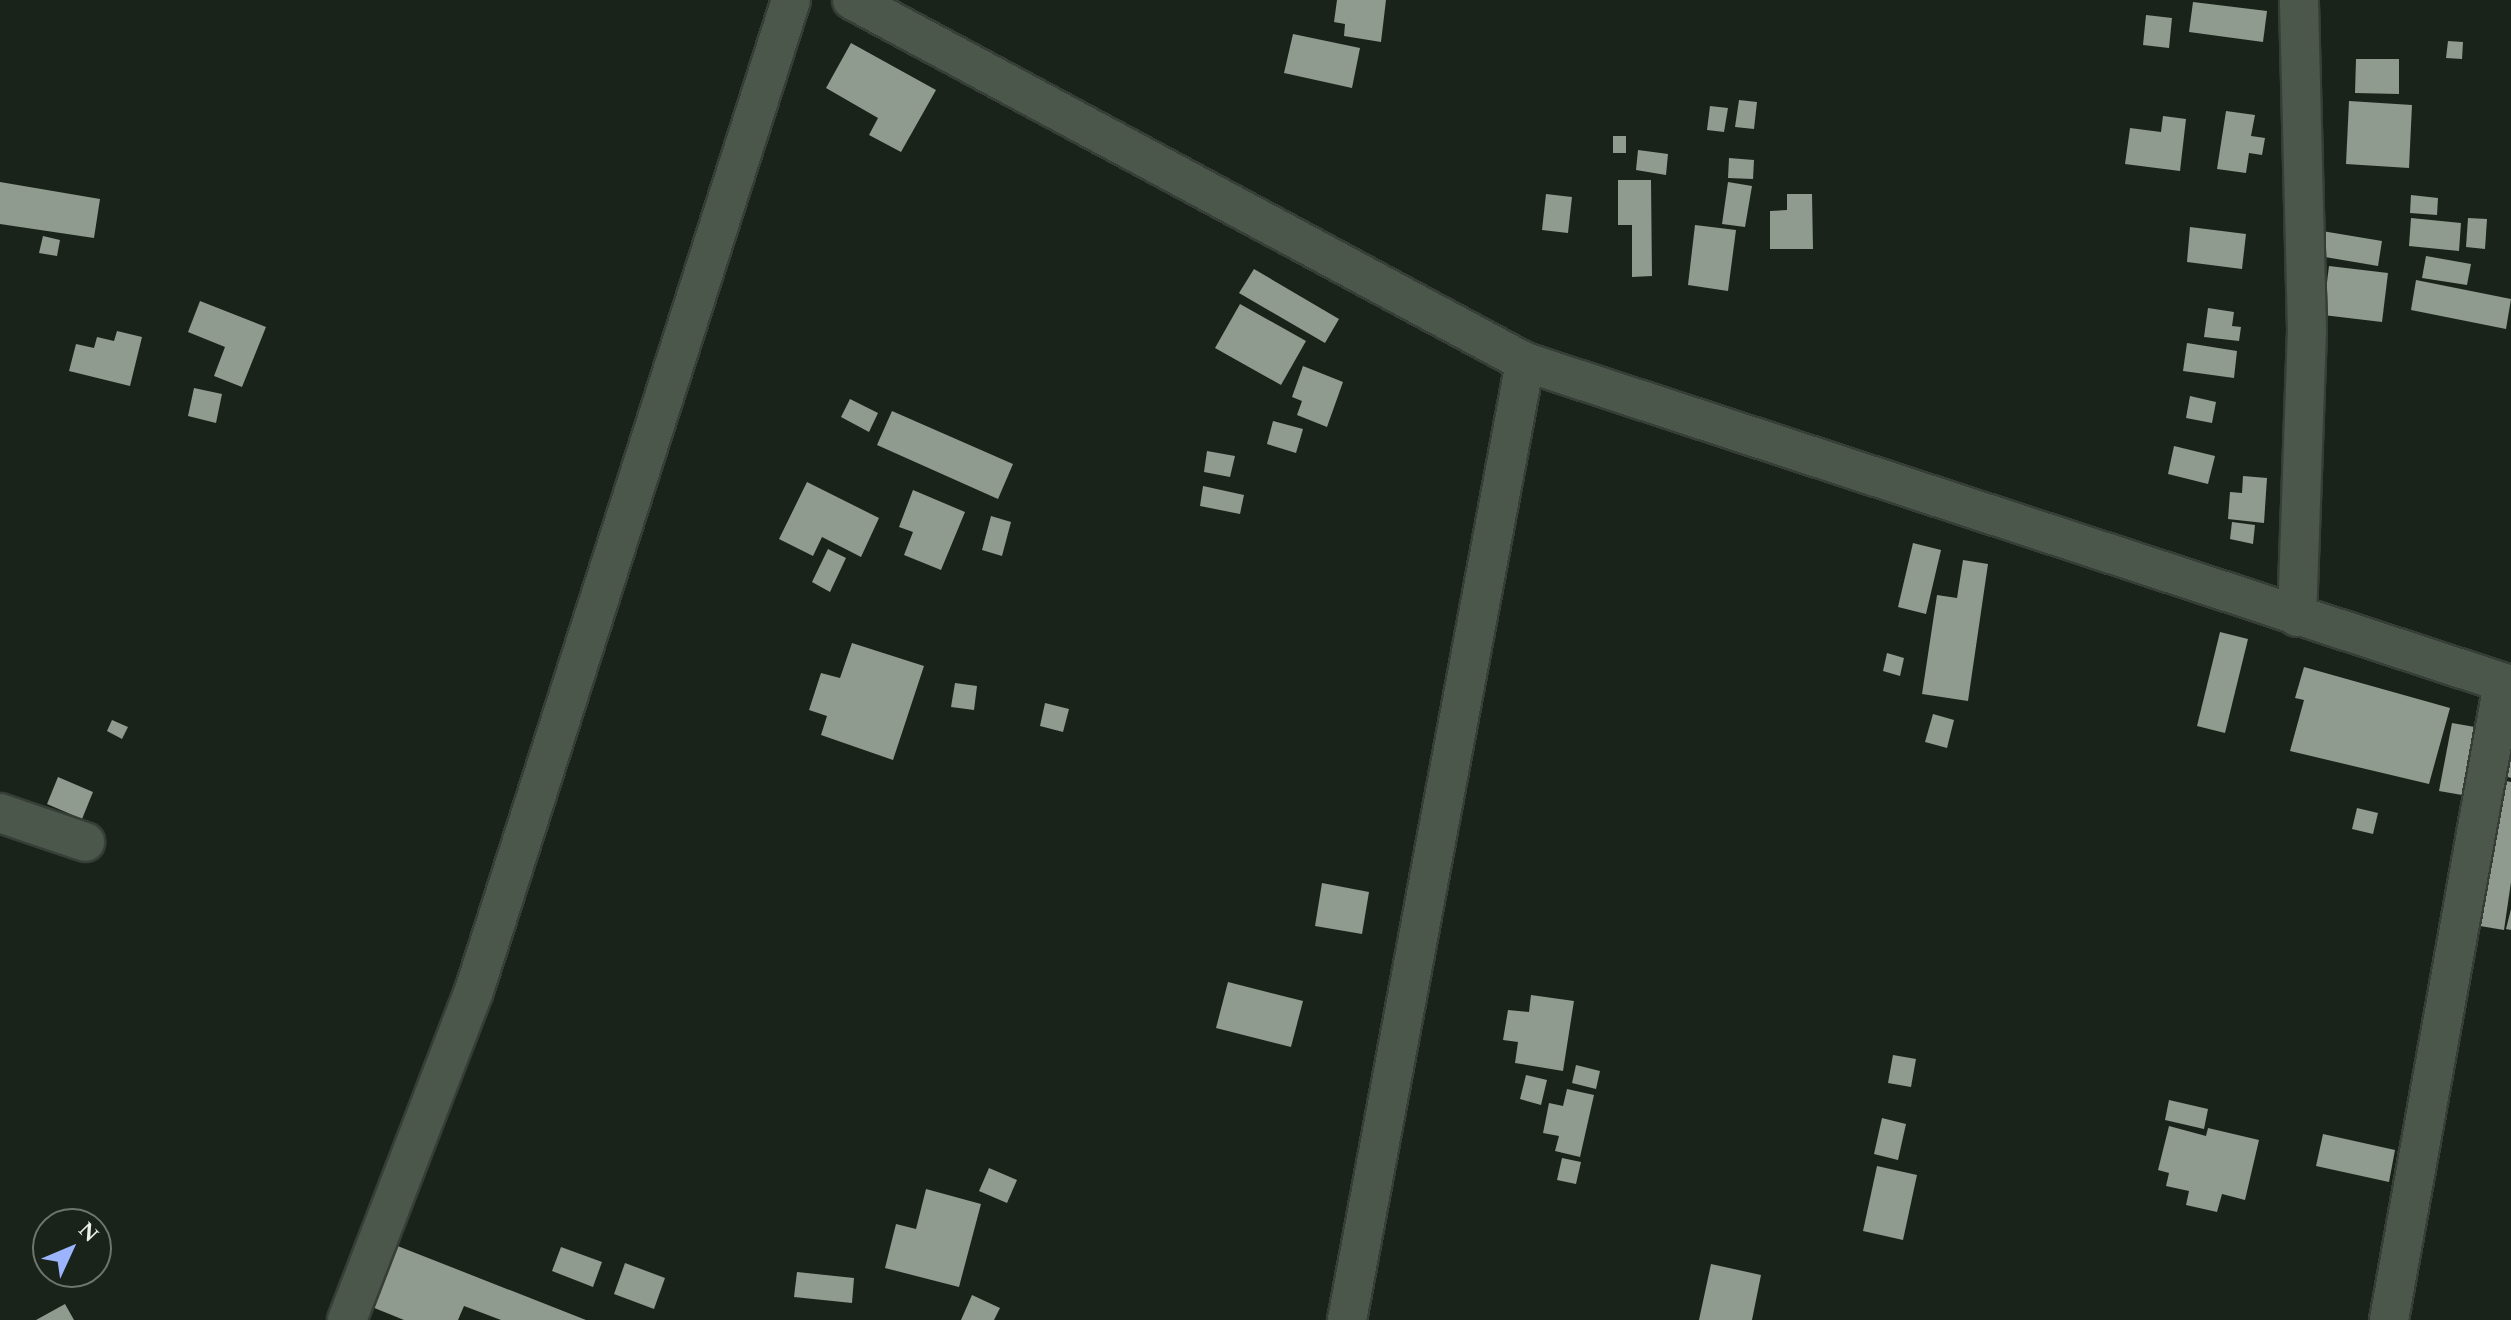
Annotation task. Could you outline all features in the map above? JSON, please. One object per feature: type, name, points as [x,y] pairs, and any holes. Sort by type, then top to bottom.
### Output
[{"type":"street","points":[[347,1320],[474,991],[791,0]]},
{"type":"street","points":[[852,0],[1525,362],[2507,684],[2389,1320]]},
{"type":"street","points":[[2297,617],[2307,330],[2299,0]]},
{"type":"street","points":[[1347,1320],[1525,362]]},
{"type":"street","points":[[0,813],[85,842]]},
{"type":"building","points":[[1337,0],[1386,0],[1381,42],[1344,36],[1345,24],[1334,22]]},
{"type":"building","points":[[2193,2],[2267,11],[2263,42],[2189,32]]},
{"type":"building","points":[[2146,15],[2172,18],[2169,48],[2143,45]]},
{"type":"building","points":[[1293,34],[1360,48],[1352,88],[1284,73]]},
{"type":"building","points":[[2448,41],[2463,42],[2462,59],[2446,58]]},
{"type":"building","points":[[851,43],[936,90],[901,152],[869,135],[878,118],[826,88]]},
{"type":"building","points":[[2356,59],[2399,59],[2399,94],[2355,93]]},
{"type":"building","points":[[1739,100],[1757,102],[1754,129],[1735,127]]},
{"type":"building","points":[[2349,101],[2412,105],[2409,168],[2346,164]]},
{"type":"building","points":[[1710,106],[1728,108],[1724,132],[1707,130]]},
{"type":"building","points":[[2226,111],[2255,115],[2251,136],[2265,138],[2262,155],[2249,153],[2246,173],[2217,169]]},
{"type":"building","points":[[2163,116],[2186,119],[2180,171],[2125,164],[2130,128],[2161,132]]},
{"type":"building","points":[[1613,136],[1626,136],[1626,153],[1613,153]]},
{"type":"building","points":[[1638,150],[1668,154],[1666,175],[1636,170]]},
{"type":"building","points":[[1729,158],[1754,160],[1753,179],[1728,178]]},
{"type":"building","points":[[1618,180],[1651,180],[1652,276],[1632,277],[1632,225],[1618,225]]},
{"type":"building","points":[[0,182],[100,199],[94,238],[0,224]]},
{"type":"building","points":[[1728,182],[1752,186],[1745,227],[1722,224]]},
{"type":"building","points":[[1546,194],[1572,197],[1568,233],[1542,230]]},
{"type":"building","points":[[1787,194],[1812,194],[1813,249],[1770,249],[1770,211],[1787,210]]},
{"type":"building","points":[[2411,195],[2438,198],[2437,215],[2410,213]]},
{"type":"building","points":[[2411,218],[2461,223],[2459,251],[2409,246]]},
{"type":"building","points":[[2468,218],[2487,219],[2485,249],[2466,247]]},
{"type":"building","points":[[1695,225],[1736,230],[1728,291],[1688,285]]},
{"type":"building","points":[[2190,227],[2246,234],[2242,269],[2187,262]]},
{"type":"building","points":[[2322,231],[2382,241],[2378,266],[2319,256]]},
{"type":"building","points":[[43,236],[60,240],[57,256],[39,253]]},
{"type":"building","points":[[2426,256],[2471,264],[2467,285],[2422,278]]},
{"type":"building","points":[[2329,266],[2388,273],[2382,322],[2323,315]]},
{"type":"building","points":[[1254,269],[1339,319],[1325,343],[1239,293]]},
{"type":"building","points":[[2416,280],[2511,299],[2506,329],[2411,310]]},
{"type":"building","points":[[200,301],[266,327],[242,387],[214,376],[225,347],[188,332]]},
{"type":"building","points":[[1240,304],[1306,341],[1281,385],[1215,348]]},
{"type":"building","points":[[2208,308],[2234,312],[2232,326],[2241,327],[2239,341],[2204,337]]},
{"type":"building","points":[[117,331],[142,337],[130,386],[69,371],[76,344],[94,348],[97,337],[114,341]]},
{"type":"building","points":[[2187,343],[2237,351],[2234,378],[2183,371]]},
{"type":"building","points":[[1303,366],[1343,382],[1327,427],[1297,415],[1302,401],[1292,397]]},
{"type":"building","points":[[194,388],[222,394],[216,423],[188,416]]},
{"type":"building","points":[[2190,396],[2216,402],[2212,423],[2186,418]]},
{"type":"building","points":[[850,399],[878,413],[869,432],[841,417]]},
{"type":"building","points":[[892,411],[1013,464],[998,499],[877,445]]},
{"type":"building","points":[[1273,421],[1303,429],[1296,453],[1267,444]]},
{"type":"building","points":[[2174,446],[2215,456],[2208,484],[2168,474]]},
{"type":"building","points":[[1207,451],[1235,456],[1230,477],[1204,472]]},
{"type":"building","points":[[2243,476],[2267,478],[2264,523],[2228,519],[2230,492],[2242,493]]},
{"type":"building","points":[[807,482],[879,518],[861,557],[822,537],[813,556],[779,539]]},
{"type":"building","points":[[1203,486],[1244,495],[1240,514],[1200,506]]},
{"type":"building","points":[[913,490],[965,512],[941,570],[904,555],[913,532],[899,527]]},
{"type":"building","points":[[991,516],[1011,522],[1002,556],[982,550]]},
{"type":"building","points":[[2232,522],[2255,525],[2253,544],[2230,539]]},
{"type":"building","points":[[1913,543],[1941,550],[1926,614],[1898,607]]},
{"type":"building","points":[[828,549],[846,558],[830,592],[812,582]]},
{"type":"building","points":[[1963,560],[1988,564],[1968,701],[1922,694],[1937,595],[1957,598]]},
{"type":"building","points":[[2220,632],[2248,639],[2225,733],[2197,726]]},
{"type":"building","points":[[852,643],[924,666],[893,760],[821,735],[827,716],[809,710],[821,673],[840,678]]},
{"type":"building","points":[[1887,653],[1904,658],[1900,676],[1883,671]]},
{"type":"building","points":[[2304,667],[2450,708],[2429,784],[2290,751],[2304,700],[2295,698]]},
{"type":"building","points":[[955,683],[977,686],[974,710],[951,707]]},
{"type":"building","points":[[1045,703],[1069,709],[1063,732],[1040,726]]},
{"type":"building","points":[[1933,714],[1954,720],[1947,748],[1925,742]]},
{"type":"building","points":[[112,720],[128,727],[122,739],[107,731]]},
{"type":"building","points":[[2511,721],[2511,778],[2495,772]]},
{"type":"building","points":[[2452,723],[2475,727],[2462,795],[2439,791]]},
{"type":"building","points":[[58,777],[93,792],[82,819],[47,804]]},
{"type":"building","points":[[2496,779],[2511,782],[2511,882],[2504,930],[2474,925]]},
{"type":"building","points":[[2357,808],[2378,813],[2373,834],[2352,829]]},
{"type":"building","points":[[1322,883],[1369,892],[1362,934],[1315,926]]},
{"type":"building","points":[[2511,909],[2511,930],[2506,929]]},
{"type":"building","points":[[1228,982],[1303,1001],[1291,1047],[1216,1028]]},
{"type":"building","points":[[1531,995],[1574,1001],[1563,1071],[1515,1063],[1518,1042],[1503,1040],[1508,1010],[1529,1012]]},
{"type":"building","points":[[1893,1055],[1916,1059],[1911,1087],[1888,1083]]},
{"type":"building","points":[[1576,1065],[1600,1071],[1596,1089],[1572,1083]]},
{"type":"building","points":[[1526,1075],[1547,1080],[1541,1105],[1520,1099]]},
{"type":"building","points":[[1567,1089],[1594,1095],[1580,1157],[1555,1151],[1559,1136],[1543,1133],[1549,1103],[1563,1106]]},
{"type":"building","points":[[2169,1100],[2208,1109],[2204,1129],[2165,1120]]},
{"type":"building","points":[[1882,1118],[1906,1124],[1898,1160],[1874,1154]]},
{"type":"building","points":[[2169,1126],[2206,1136],[2208,1128],[2259,1140],[2245,1200],[2222,1194],[2217,1212],[2186,1205],[2189,1191],[2166,1186],[2169,1173],[2158,1170]]},
{"type":"building","points":[[2323,1134],[2395,1150],[2389,1182],[2316,1166]]},
{"type":"building","points":[[1562,1158],[1581,1162],[1576,1184],[1557,1180]]},
{"type":"building","points":[[1877,1166],[1917,1175],[1903,1240],[1863,1231]]},
{"type":"building","points":[[989,1168],[1017,1180],[1007,1203],[979,1191]]},
{"type":"building","points":[[926,1189],[981,1204],[959,1287],[885,1268],[896,1224],[916,1229]]},
{"type":"building","points":[[390,1243],[586,1320],[501,1320],[464,1306],[458,1320],[404,1320],[367,1305]]},
{"type":"building","points":[[561,1247],[602,1262],[593,1287],[552,1271]]},
{"type":"building","points":[[625,1263],[665,1278],[654,1309],[614,1294]]},
{"type":"building","points":[[1711,1264],[1761,1275],[1752,1320],[1699,1320]]},
{"type":"building","points":[[797,1272],[854,1278],[852,1303],[794,1297]]},
{"type":"building","points":[[972,1295],[1000,1308],[994,1320],[961,1320]]},
{"type":"building","points":[[65,1304],[74,1320],[36,1320]]}]
